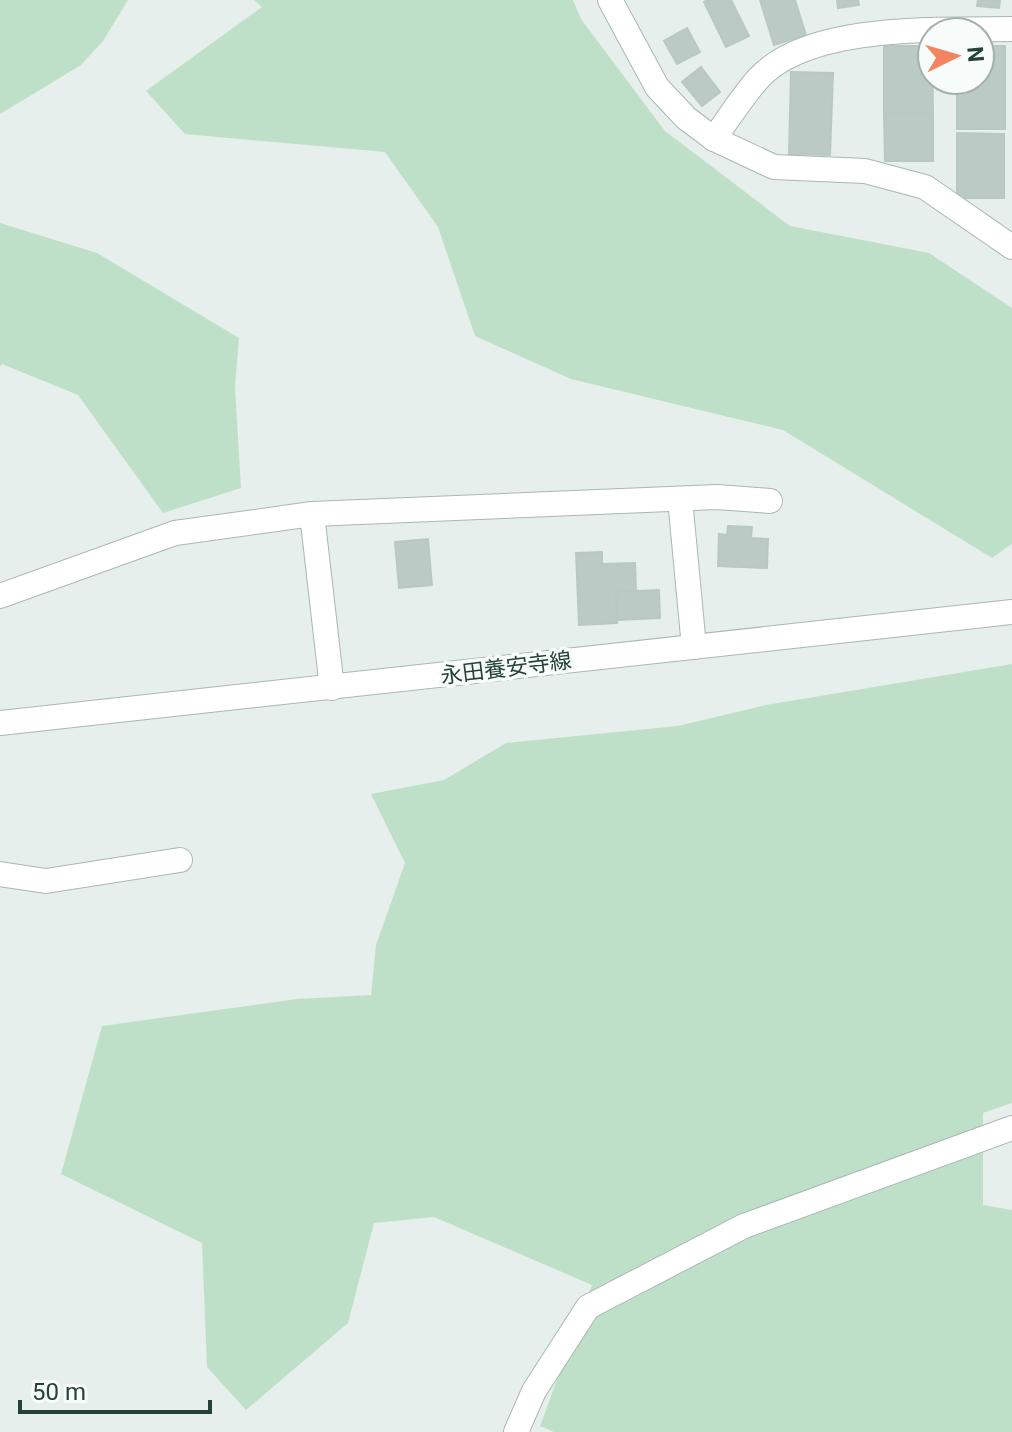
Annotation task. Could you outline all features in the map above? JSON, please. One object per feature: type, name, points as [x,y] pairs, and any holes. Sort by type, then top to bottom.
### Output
[{"type":"street","points":[[610,0],[657,87],[686,118],[714,139],[774,167],[865,171],[925,187],[1012,247]]},
{"type":"street","points":[[714,139],[759,77],[797,53],[858,34],[1012,29]]},
{"type":"street","points":[[0,596],[175,533],[312,514],[717,497],[770,501]]},
{"type":"street","points":[[680,499],[694,647]]},
{"type":"street","points":[[312,514],[332,688]]},
{"type":"street","name":"永田養安寺線","points":[[0,723],[1012,612]]},
{"type":"street","points":[[0,874],[46,881],[180,860]]},
{"type":"street","points":[[516,1432],[534,1391],[588,1307],[744,1226],[1012,1128]]},
{"type":"green space","points":[[0,0],[128,0],[103,41],[81,65],[0,114]]},
{"type":"green space","points":[[254,0],[573,0],[581,19],[665,131],[790,226],[929,253],[1012,308],[1012,544],[992,558],[783,430],[571,379],[475,336],[438,227],[385,152],[185,134],[146,91],[262,7]]},
{"type":"green space","points":[[0,223],[97,253],[239,338],[235,387],[241,488],[163,513],[78,395],[2,364],[0,367]]},
{"type":"green space","points":[[1012,664],[1012,1103],[983,1113],[983,1205],[1012,1210],[1012,1432],[554,1432],[540,1426],[592,1285],[434,1217],[374,1223],[348,1323],[246,1410],[207,1367],[202,1243],[61,1174],[102,1026],[297,999],[371,995],[376,945],[405,863],[371,794],[444,780],[506,743],[678,726],[766,705]]},
{"type":"building","points":[[731,0],[749,36],[726,47],[704,2]]},
{"type":"building","points":[[760,0],[795,0],[806,35],[774,45]]},
{"type":"building","points":[[837,0],[858,0],[859,5],[838,8]]},
{"type":"building","points":[[978,0],[1000,0],[999,8],[977,6]]},
{"type":"building","points":[[687,28],[700,52],[677,64],[664,41]]},
{"type":"building","points":[[884,46],[916,46],[916,96],[933,96],[933,114],[884,114]]},
{"type":"building","points":[[996,46],[1005,46],[1005,129],[957,129],[957,96],[996,96]]},
{"type":"building","points":[[701,67],[720,92],[702,106],[682,82]]},
{"type":"building","points":[[791,72],[833,73],[830,155],[789,154]]},
{"type":"building","points":[[884,114],[933,114],[933,161],[885,161]]},
{"type":"building","points":[[957,133],[1004,134],[1004,198],[957,198]]},
{"type":"building","points":[[728,526],[752,527],[751,538],[768,539],[767,568],[718,566],[719,534],[727,535]]},
{"type":"building","points":[[428,539],[432,585],[399,588],[395,542]]},
{"type":"building","points":[[602,552],[602,564],[635,563],[636,591],[616,592],[617,623],[579,625],[576,553]]},
{"type":"building","points":[[659,590],[660,618],[617,620],[616,592]]}]
